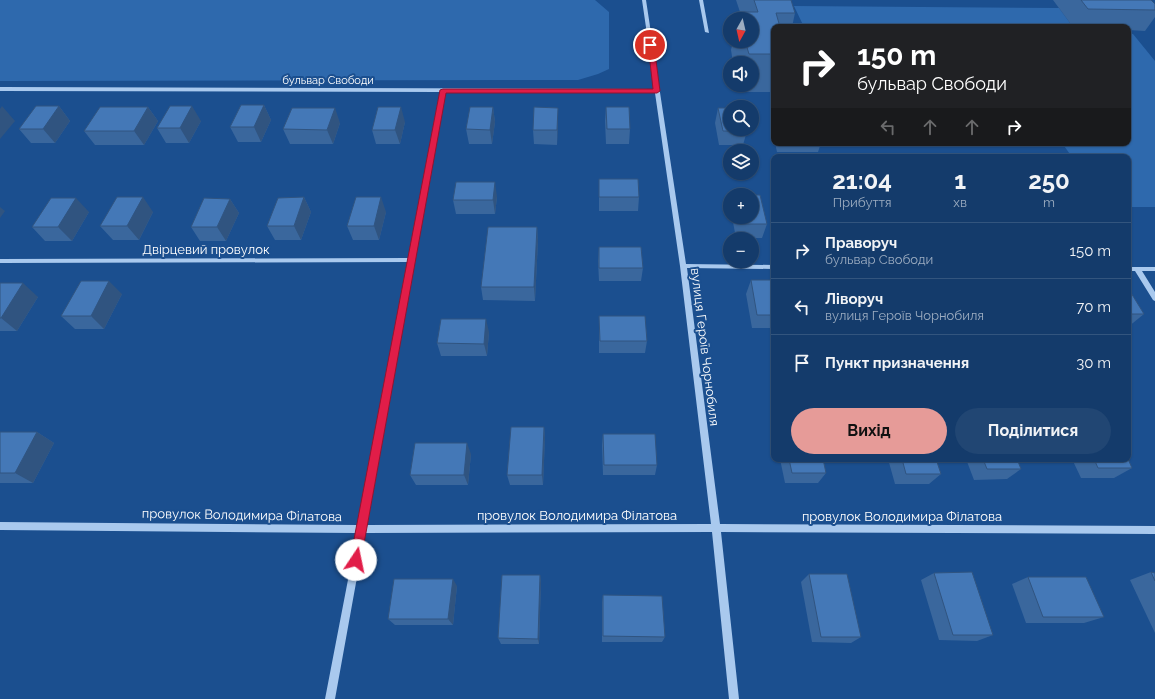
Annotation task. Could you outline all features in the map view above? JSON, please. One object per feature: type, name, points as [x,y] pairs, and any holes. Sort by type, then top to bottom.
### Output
[{"type":"street","name":"вулиця Героїв Чорнобиля","points":[[644,0],[683,266],[716,528],[734,699]]},
{"type":"street","points":[[701,0],[707,32]]},
{"type":"street","name":"бульвар Свободи","points":[[0,89],[657,91]]},
{"type":"street","points":[[330,699],[443,90]]},
{"type":"street","name":"Двірцевий провулок","points":[[0,261],[411,260]]},
{"type":"street","points":[[683,266],[771,267]]},
{"type":"street","points":[[1131,269],[1155,269]]},
{"type":"street","points":[[1137,269],[1155,298]]},
{"type":"street","name":"провулок Володимира Філатова","points":[[0,526],[361,529],[716,528],[1155,530]]},
{"type":"shaded area","points":[[0,0],[595,0],[609,12],[609,69],[578,80],[0,81]]},
{"type":"shaded area","points":[[794,6],[1059,8],[1071,24],[803,24]]},
{"type":"shaded area","points":[[1131,34],[1133,34],[1155,61],[1155,207],[1131,207],[1131,154],[1070,154],[1064,146],[1131,146]]},
{"type":"building","points":[[754,0],[791,0],[795,13],[776,13],[779,24],[771,24],[771,54],[749,54],[747,48],[759,48],[759,12]]},
{"type":"building","points":[[1081,0],[1151,0],[1155,4],[1155,10],[1088,9]]},
{"type":"building","points":[[241,105],[264,105],[254,127],[230,127]]},
{"type":"building","points":[[36,106],[59,106],[43,129],[19,129]]},
{"type":"building","points":[[170,106],[192,106],[180,128],[157,128]]},
{"type":"building","points":[[100,107],[148,107],[134,131],[84,131]]},
{"type":"building","points":[[378,107],[401,107],[395,130],[372,130]]},
{"type":"building","points":[[470,107],[493,107],[490,130],[466,129]]},
{"type":"building","points":[[534,107],[558,108],[557,130],[533,130]]},
{"type":"building","points":[[606,107],[629,107],[630,129],[607,129]]},
{"type":"building","points":[[292,108],[335,108],[327,130],[283,129]]},
{"type":"building","points":[[718,108],[723,108],[723,131]]},
{"type":"building","points":[[599,179],[638,179],[639,197],[599,197]]},
{"type":"building","points":[[456,182],[495,182],[493,200],[453,200]]},
{"type":"building","points":[[759,195],[760,195],[767,224],[759,224]]},
{"type":"building","points":[[117,197],[143,197],[127,226],[100,226]]},
{"type":"building","points":[[304,197],[294,226],[267,226],[278,198]]},
{"type":"building","points":[[356,197],[381,197],[374,226],[347,226]]},
{"type":"building","points":[[51,198],[76,198],[58,227],[32,227]]},
{"type":"building","points":[[204,198],[230,199],[217,227],[191,227]]},
{"type":"building","points":[[488,227],[537,227],[534,287],[481,287]]},
{"type":"building","points":[[599,247],[641,247],[643,268],[599,268]]},
{"type":"building","points":[[751,280],[771,280],[771,315],[757,315]]},
{"type":"building","points":[[81,281],[109,281],[91,316],[61,316]]},
{"type":"building","points":[[0,283],[23,283],[1,318],[0,318]]},
{"type":"building","points":[[1131,293],[1144,314],[1131,314]]},
{"type":"building","points":[[599,316],[645,316],[647,341],[600,341]]},
{"type":"building","points":[[441,319],[486,319],[484,344],[437,343]]},
{"type":"building","points":[[511,427],[544,427],[542,475],[507,475]]},
{"type":"building","points":[[0,432],[37,432],[15,473],[0,473]]},
{"type":"building","points":[[603,434],[655,434],[657,465],[604,465]]},
{"type":"building","points":[[415,443],[467,443],[464,475],[410,475]]},
{"type":"building","points":[[790,462],[824,462],[826,473],[792,473]]},
{"type":"building","points":[[903,462],[937,462],[941,474],[906,474]]},
{"type":"building","points":[[984,462],[1018,462],[1021,469],[987,469]]},
{"type":"building","points":[[1095,462],[1129,462],[1132,468],[1098,468]]},
{"type":"building","points":[[972,572],[993,635],[953,635],[934,573]]},
{"type":"building","points":[[1151,572],[1155,573],[1155,581]]},
{"type":"building","points":[[809,574],[847,574],[861,637],[821,637]]},
{"type":"building","points":[[502,575],[540,575],[538,639],[498,638]]},
{"type":"building","points":[[1028,577],[1086,577],[1104,617],[1043,617]]},
{"type":"building","points":[[394,579],[453,579],[448,619],[388,619]]},
{"type":"building","points":[[603,595],[662,596],[665,637],[603,636]]},
{"type":"route","points":[[356,560],[443,90],[657,91],[650,45]]}]
